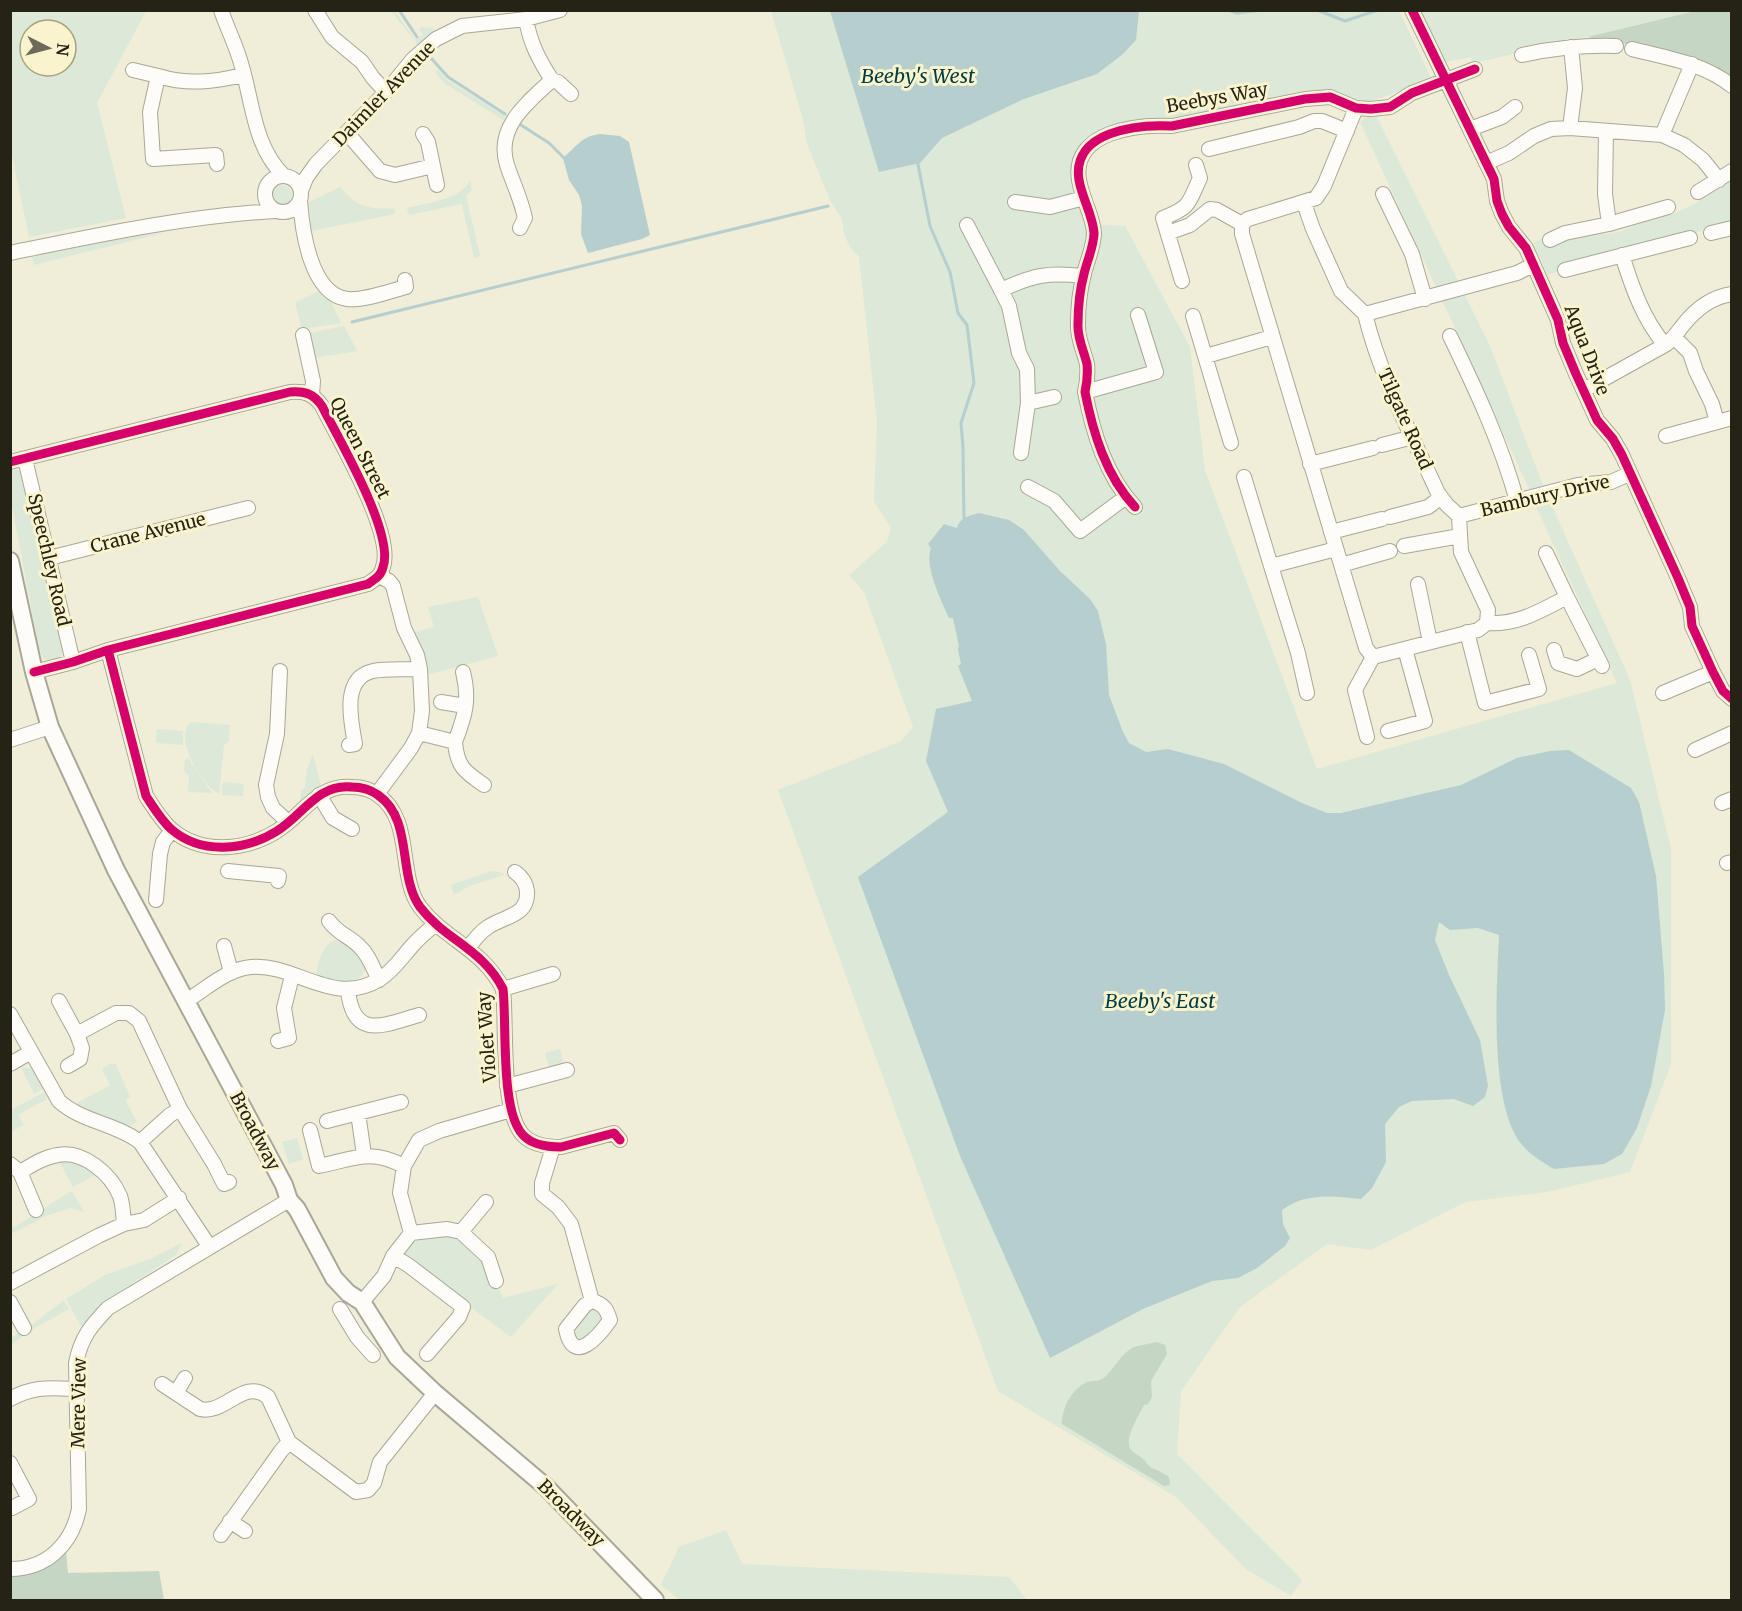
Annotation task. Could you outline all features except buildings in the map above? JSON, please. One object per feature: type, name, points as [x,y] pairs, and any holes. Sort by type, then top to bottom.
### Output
[{"type":"main road","name":"Broadway","points":[[10,561],[34,672],[50,728],[116,870],[284,1185],[289,1200],[297,1209],[334,1278],[348,1293],[362,1302],[386,1343],[409,1370],[546,1487],[653,1598]]},
{"type":"street","points":[[221,10],[238,55],[252,114],[265,148],[275,167],[289,177],[301,195],[304,232],[313,266],[325,285],[342,298],[354,299],[406,287],[405,280]]},
{"type":"street","points":[[315,10],[320,22],[332,37],[362,62],[386,92]]},
{"type":"street","name":"Daimler Avenue","points":[[301,195],[306,178],[316,164],[386,92],[413,59],[436,39],[462,26],[491,16],[526,19],[560,10]]},
{"type":"street","name":"Aqua Drive","points":[[1412,10],[1494,179],[1497,201],[1505,221],[1524,244],[1558,320],[1564,347],[1597,420],[1619,449],[1678,578],[1690,607],[1692,626],[1713,672],[1723,691],[1731,699]]},
{"type":"street","points":[[526,19],[537,57],[552,80],[558,82],[571,94]]},
{"type":"street","points":[[1570,128],[1575,88],[1571,46]]},
{"type":"street","points":[[1522,55],[1571,46],[1616,46]]},
{"type":"street","points":[[1632,49],[1692,64],[1717,75],[1731,86]]},
{"type":"street","points":[[1662,135],[1692,64]]},
{"type":"street","points":[[133,69],[172,81],[218,81],[243,75]]},
{"type":"street","name":"Beebys Way","points":[[1028,487],[1054,501],[1080,531],[1130,502],[1107,469],[1085,392],[1087,364],[1080,343],[1078,326],[1083,276],[1094,234],[1078,177],[1081,156],[1091,144],[1128,128],[1152,125],[1172,126],[1305,99],[1330,97],[1356,108],[1390,107],[1412,93],[1475,69]]},
{"type":"street","points":[[158,76],[150,112],[153,159],[216,155],[217,164]]},
{"type":"street","points":[[526,223],[521,201],[507,164],[505,137],[521,109],[552,80]]},
{"type":"street","points":[[1470,129],[1502,117],[1515,107]]},
{"type":"street","points":[[1242,224],[1248,219],[1316,198],[1322,190],[1356,108]]},
{"type":"street","points":[[1209,149],[1299,127],[1314,121],[1322,121],[1347,130]]},
{"type":"street","points":[[1486,163],[1509,153],[1542,132],[1570,128],[1662,135],[1684,145],[1703,160],[1719,180]]},
{"type":"street","points":[[1606,131],[1605,194],[1609,224]]},
{"type":"street","points":[[347,133],[380,171],[395,175],[431,160]]},
{"type":"street","points":[[423,134],[428,142],[437,185]]},
{"type":"street","points":[[265,148],[267,205],[280,212],[304,232]]},
{"type":"street","name":"Daimler Avenue","points":[[289,177],[316,164]]},
{"type":"street","points":[[1182,281],[1163,218],[1182,211],[1187,206],[1200,178],[1196,165]]},
{"type":"street","points":[[1698,192],[1731,171]]},
{"type":"street","points":[[235,213],[266,189],[275,178],[289,177]]},
{"type":"street","points":[[1383,194],[1412,254],[1425,299]]},
{"type":"street","points":[[10,253],[83,238],[235,213],[280,212],[295,208],[301,195]]},
{"type":"street","points":[[1015,202],[1050,207],[1083,198]]},
{"type":"street","points":[[1304,203],[1313,230],[1341,291],[1365,314],[1517,273],[1533,265]]},
{"type":"street","points":[[1550,240],[1565,233],[1609,224],[1668,207]]},
{"type":"street","points":[[1168,234],[1190,225],[1210,209],[1217,210],[1242,224]]},
{"type":"street","points":[[1242,224],[1242,234],[1310,464],[1366,648],[1373,657]]},
{"type":"street","points":[[967,225],[1009,306],[1019,353],[1027,369],[1028,403],[1021,453]]},
{"type":"street","points":[[1711,233],[1731,228]]},
{"type":"street","points":[[1565,270],[1690,238]]},
{"type":"street","points":[[1622,255],[1630,284],[1652,329],[1690,353],[1695,371],[1712,404],[1717,422]]},
{"type":"street","points":[[1001,290],[1023,280],[1049,273],[1083,276]]},
{"type":"street","points":[[1584,390],[1670,341],[1702,306],[1722,295],[1731,294]]},
{"type":"street","name":"Tilgate Road","points":[[1365,314],[1382,368],[1440,498],[1459,516]]},
{"type":"street","points":[[1085,392],[1156,372],[1138,315]]},
{"type":"street","points":[[1193,316],[1231,442]]},
{"type":"street","points":[[303,335],[313,381],[312,395]]},
{"type":"street","points":[[1450,336],[1506,461],[1517,501]]},
{"type":"street","points":[[1206,356],[1272,337]]},
{"type":"street","name":"Queen Street","points":[[10,462],[301,391],[312,395],[322,406],[368,495],[376,517],[385,557],[379,576]]},
{"type":"street","points":[[1028,403],[1054,397]]},
{"type":"street","points":[[1666,436],[1731,418]]},
{"type":"street","points":[[1310,464],[1413,437]]},
{"type":"street","name":"Speechley Road","points":[[25,459],[73,662]]},
{"type":"street","name":"Bambury Drive","points":[[1459,516],[1578,485],[1611,482],[1629,474]]},
{"type":"street","points":[[1244,477],[1298,653],[1307,693]]},
{"type":"street","points":[[1331,532],[1428,507],[1440,498]]},
{"type":"street","name":"Crane Avenue","points":[[49,558],[248,508]]},
{"type":"street","points":[[1367,737],[1355,690],[1373,657],[1478,630],[1487,622],[1488,610],[1461,552],[1459,516]]},
{"type":"street","points":[[1341,565],[1397,549],[1460,536]]},
{"type":"street","points":[[1270,566],[1336,549]]},
{"type":"street","points":[[1546,553],[1600,662],[1577,669],[1558,663],[1554,650]]},
{"type":"street","points":[[34,672],[108,650],[368,584],[379,576],[393,586],[404,628],[417,655],[422,711],[418,733],[411,748],[376,794],[359,787],[337,788],[319,795],[279,831],[261,840],[228,849],[201,844],[172,830],[146,796],[108,650]]},
{"type":"street","points":[[1418,584],[1430,642]]},
{"type":"street","points":[[1487,622],[1505,624],[1567,597]]},
{"type":"street","points":[[1467,632],[1479,705],[1539,689],[1529,655]]},
{"type":"street","points":[[1405,649],[1425,721]]},
{"type":"street","points":[[355,744],[350,711],[353,689],[357,681],[364,675],[376,671],[420,669]]},
{"type":"street","points":[[280,671],[277,734],[266,785],[273,808],[288,822]]},
{"type":"street","points":[[463,672],[467,691],[455,742],[456,756],[466,773],[484,785]]},
{"type":"street","points":[[1663,693],[1713,672]]},
{"type":"street","points":[[441,702],[465,706]]},
{"type":"street","points":[[1388,731],[1439,717]]},
{"type":"street","points":[[10,740],[50,728]]},
{"type":"street","points":[[418,733],[455,742]]},
{"type":"street","points":[[1695,750],[1731,733]]},
{"type":"street","name":"Violet Way","points":[[376,794],[384,800],[396,821],[413,895],[419,906],[436,924],[484,962],[498,979],[503,989],[507,1086],[511,1110],[524,1137],[533,1143],[553,1147]]},
{"type":"street","points":[[319,795],[333,818],[348,829]]},
{"type":"street","points":[[156,900],[154,885],[163,842],[172,830]]},
{"type":"street","points":[[228,849],[228,876],[279,876],[278,881]]},
{"type":"street","points":[[468,948],[489,926],[512,917],[524,908],[527,890],[525,882],[515,872]]},
{"type":"street","points":[[329,920],[336,931],[360,946],[368,956],[379,980]]},
{"type":"street","points":[[186,1001],[231,972],[249,967],[269,968],[323,985],[348,990],[379,980],[436,924]]},
{"type":"street","points":[[224,945],[231,972]]},
{"type":"street","points":[[503,989],[553,974]]},
{"type":"street","points":[[278,1041],[289,1038],[284,1008],[292,976]]},
{"type":"street","points":[[348,990],[352,1013],[356,1018],[371,1026],[422,1014]]},
{"type":"street","points":[[59,1001],[82,1048],[80,1059],[68,1066]]},
{"type":"street","points":[[77,1034],[116,1013],[129,1013],[139,1022],[180,1109],[214,1164],[224,1185]]},
{"type":"street","points":[[10,1014],[55,1097],[69,1110],[125,1132],[140,1142],[209,1246]]},
{"type":"street","points":[[10,1064],[31,1052]]},
{"type":"street","points":[[507,1086],[567,1070]]},
{"type":"street","points":[[327,1121],[401,1102]]},
{"type":"street","points":[[140,1142],[180,1109]]},
{"type":"street","points":[[411,1233],[400,1193],[404,1166],[419,1140],[439,1131],[511,1110]]},
{"type":"street","points":[[358,1113],[364,1155]]},
{"type":"street","points":[[310,1130],[319,1166],[364,1155],[389,1159],[404,1166]]},
{"type":"street","points":[[592,1301],[571,1224],[558,1207],[542,1194],[542,1183],[553,1147],[614,1133],[620,1140]]},
{"type":"street","points":[[36,1210],[15,1168],[61,1154],[80,1156],[96,1166],[120,1197],[124,1224]]},
{"type":"street","points":[[10,1283],[124,1224],[144,1220],[179,1198]]},
{"type":"street","name":"Mere View","points":[[10,1569],[36,1566],[54,1555],[67,1542],[74,1529],[79,1509],[75,1389],[78,1353],[89,1328],[108,1308],[289,1200]]},
{"type":"street","points":[[461,1232],[486,1202]]},
{"type":"street","points":[[362,1302],[384,1276],[393,1256],[411,1233],[447,1229],[461,1232],[488,1257],[496,1281]]},
{"type":"street","points":[[393,1256],[463,1306],[459,1317],[427,1354]]},
{"type":"street","points":[[10,1302],[24,1328]]},
{"type":"street","points":[[340,1308],[357,1337],[377,1358],[386,1343]]},
{"type":"street","points":[[176,1393],[185,1378]]},
{"type":"street","points":[[162,1384],[200,1409],[207,1411],[248,1391],[262,1392],[268,1397],[289,1442],[350,1489],[362,1492],[368,1490],[374,1483],[380,1462],[435,1393]]},
{"type":"street","points":[[10,1399],[38,1388],[75,1389]]},
{"type":"street","points":[[221,1535],[289,1442]]},
{"type":"street","points":[[10,1463],[29,1499],[12,1508]]},
{"type":"street","points":[[230,1521],[245,1532]]},
{"type":"green space","points":[[10,11],[146,11],[97,103],[126,218],[29,237],[11,150]]},
{"type":"green space","points":[[391,11],[395,11],[415,40],[423,35],[419,29],[421,27],[432,28],[436,31],[418,45]]},
{"type":"green space","points":[[771,11],[1399,11],[1432,80],[1363,104],[1335,92],[1193,114],[1191,119],[1105,129],[1085,141],[1075,161],[1072,179],[1084,224],[1125,226],[1190,347],[1205,471],[1317,769],[1617,683],[1534,502],[1548,497],[1630,680],[1671,849],[1671,1064],[1630,1172],[1547,1192],[1465,1202],[1371,1250],[1327,1244],[1240,1307],[1181,1391],[1177,1454],[1302,1580],[1291,1596],[1246,1569],[1176,1497],[998,1391],[778,790],[901,741],[913,727],[864,592],[849,575],[887,542],[891,528],[874,501],[877,422],[859,257],[850,247],[844,234],[842,219],[830,200],[807,144],[803,119]]},
{"type":"green space","points":[[1421,11],[1695,11],[1475,63],[1471,57],[1445,62]]},
{"type":"green space","points":[[1695,11],[1731,11],[1731,76],[1681,54],[1587,37]]},
{"type":"green space","points":[[438,69],[447,80],[505,116],[503,120],[444,83],[435,72]]},
{"type":"green space","points":[[1369,116],[1377,117],[1490,346],[1544,488],[1530,491],[1360,122]]},
{"type":"green space","points":[[1731,178],[1731,223],[1643,246],[1616,248],[1548,275],[1533,243],[1543,238],[1547,246],[1569,236],[1621,231],[1636,223],[1678,212],[1696,203]]},
{"type":"green space","points":[[470,181],[472,190],[466,196],[480,256],[474,258],[462,204],[409,215],[407,208],[451,197]]},
{"type":"green space","points":[[278,185],[286,185],[292,191],[292,199],[286,205],[278,205],[272,199],[272,191]]},
{"type":"green space","points":[[340,187],[352,200],[364,206],[395,209],[395,214],[311,231],[309,202]]},
{"type":"green space","points":[[163,233],[34,265],[32,256],[116,238]]},
{"type":"green space","points":[[319,291],[331,302],[341,323],[302,329],[295,303]]},
{"type":"green space","points":[[344,326],[357,351],[313,358],[306,334]]},
{"type":"green space","points":[[10,470],[18,470],[24,477],[64,645],[61,657],[52,661],[44,659],[39,648],[11,501]]},
{"type":"green space","points":[[478,597],[498,656],[426,675],[412,633],[434,627],[428,607]]},
{"type":"green space","points":[[191,722],[230,725],[229,741],[224,745],[219,794],[205,782],[187,750],[186,729]]},
{"type":"green space","points":[[157,729],[183,731],[183,745],[156,743]]},
{"type":"green space","points":[[313,754],[321,786],[300,802],[301,791],[305,787],[307,769]]},
{"type":"green space","points":[[188,758],[212,793],[188,792],[189,776],[184,771],[185,760]]},
{"type":"green space","points":[[223,782],[244,784],[243,796],[222,795]]},
{"type":"green space","points":[[492,871],[504,875],[469,886],[454,895],[451,885]]},
{"type":"green space","points":[[338,939],[355,948],[367,965],[365,972],[354,980],[346,981],[316,976],[325,949]]},
{"type":"green space","points":[[560,1049],[564,1066],[549,1069],[545,1053]]},
{"type":"green space","points":[[110,1064],[116,1064],[130,1097],[125,1100],[137,1122],[130,1126],[78,1106],[77,1103],[110,1085],[102,1069]]},
{"type":"green space","points":[[21,1067],[32,1069],[43,1089],[34,1094]]},
{"type":"green space","points":[[44,1092],[47,1099],[18,1115],[24,1125],[11,1132],[11,1110]]},
{"type":"green space","points":[[297,1138],[303,1159],[289,1164],[282,1142]]},
{"type":"green space","points":[[59,1161],[75,1161],[95,1175],[73,1187]]},
{"type":"green space","points":[[72,1191],[84,1212],[70,1208],[46,1216],[11,1234],[10,1229]]},
{"type":"green space","points":[[446,1236],[459,1237],[487,1264],[503,1298],[558,1284],[511,1337],[398,1254],[414,1242]]},
{"type":"green space","points":[[182,1243],[176,1255],[105,1301],[82,1328],[66,1299],[105,1275],[150,1259]]},
{"type":"green space","points":[[64,1300],[69,1309],[28,1332],[11,1345],[11,1338]]},
{"type":"green space","points":[[592,1307],[599,1309],[603,1321],[590,1337],[578,1341],[571,1332]]},
{"type":"green space","points":[[1157,1342],[1165,1345],[1167,1354],[1151,1381],[1152,1397],[1148,1404],[1144,1405],[1136,1421],[1130,1434],[1129,1446],[1151,1467],[1169,1477],[1170,1485],[1164,1486],[1062,1424],[1066,1405],[1077,1389],[1087,1382],[1105,1377],[1130,1349]]},
{"type":"green space","points":[[726,1530],[742,1564],[1009,1577],[1027,1600],[680,1600],[661,1585],[679,1547]]},
{"type":"green space","points":[[66,1550],[68,1573],[159,1571],[164,1600],[11,1600],[10,1575]]},
{"type":"water","name":"Beeby's West","points":[[1139,10],[1136,40],[1123,54],[1097,74],[1024,99],[942,138],[920,163],[879,172],[830,11]]},
{"type":"water","points":[[600,134],[620,136],[629,142],[650,235],[588,253],[581,234],[582,206],[579,195],[569,180],[563,158],[584,140]]},
{"type":"water","name":"Beeby's East","points":[[979,513],[1009,520],[1024,530],[1060,571],[1090,599],[1098,611],[1106,644],[1109,695],[1129,743],[1146,752],[1168,749],[1224,764],[1327,813],[1341,813],[1461,785],[1517,758],[1550,751],[1569,750],[1631,788],[1639,802],[1656,876],[1665,1010],[1651,1086],[1637,1128],[1622,1154],[1604,1164],[1554,1169],[1524,1147],[1513,1129],[1505,1105],[1500,1077],[1497,1046],[1499,935],[1478,928],[1450,930],[1439,922],[1435,940],[1480,1040],[1488,1086],[1485,1097],[1473,1106],[1454,1099],[1412,1101],[1399,1107],[1385,1124],[1386,1162],[1372,1188],[1361,1199],[1320,1197],[1291,1204],[1282,1210],[1283,1224],[1290,1238],[1285,1246],[1257,1268],[1238,1278],[1212,1281],[1143,1309],[1050,1358],[960,1156],[858,877],[948,812],[926,761],[936,709],[972,701],[958,666],[961,664],[953,618],[949,618],[938,593],[930,564],[931,548],[928,544],[944,524],[957,528],[963,519]]},
{"type":"waterway","points":[[399,10],[417,37]]},
{"type":"waterway","points":[[1228,10],[1237,13],[1262,10]]},
{"type":"waterway","points":[[1317,10],[1345,21],[1378,10]]},
{"type":"waterway","points":[[431,58],[448,77],[505,114]]},
{"type":"waterway","points":[[521,125],[549,143],[564,158]]},
{"type":"waterway","points":[[917,159],[930,226],[950,272],[958,313],[967,325],[974,383],[961,423],[964,519]]},
{"type":"waterway","points":[[352,322],[828,206]]},
{"type":"cycle path","points":[[1412,10],[1494,179],[1497,201],[1502,214],[1526,248],[1558,320],[1563,343],[1597,420],[1613,439],[1622,455],[1678,578],[1690,607],[1692,626],[1713,672],[1723,691],[1732,699]]},
{"type":"cycle path","points":[[1135,507],[1116,482],[1102,453],[1085,392],[1087,364],[1078,329],[1078,312],[1081,286],[1094,238],[1092,220],[1079,180],[1079,164],[1085,151],[1096,141],[1126,129],[1172,126],[1305,99],[1330,97],[1356,108],[1390,107],[1412,93],[1475,69]]},
{"type":"cycle path","points":[[10,462],[290,392],[300,392],[312,396],[322,406],[363,486],[381,532],[384,552],[381,573],[368,584],[108,650],[34,672]]},
{"type":"cycle path","points":[[108,650],[146,796],[171,829],[196,843],[209,846],[237,846],[251,843],[277,831],[329,790],[355,787],[378,795],[397,819],[409,880],[420,907],[441,928],[475,954],[495,975],[503,989],[508,1087],[511,1107],[523,1135],[536,1143],[556,1147],[614,1133],[620,1140]]}]
